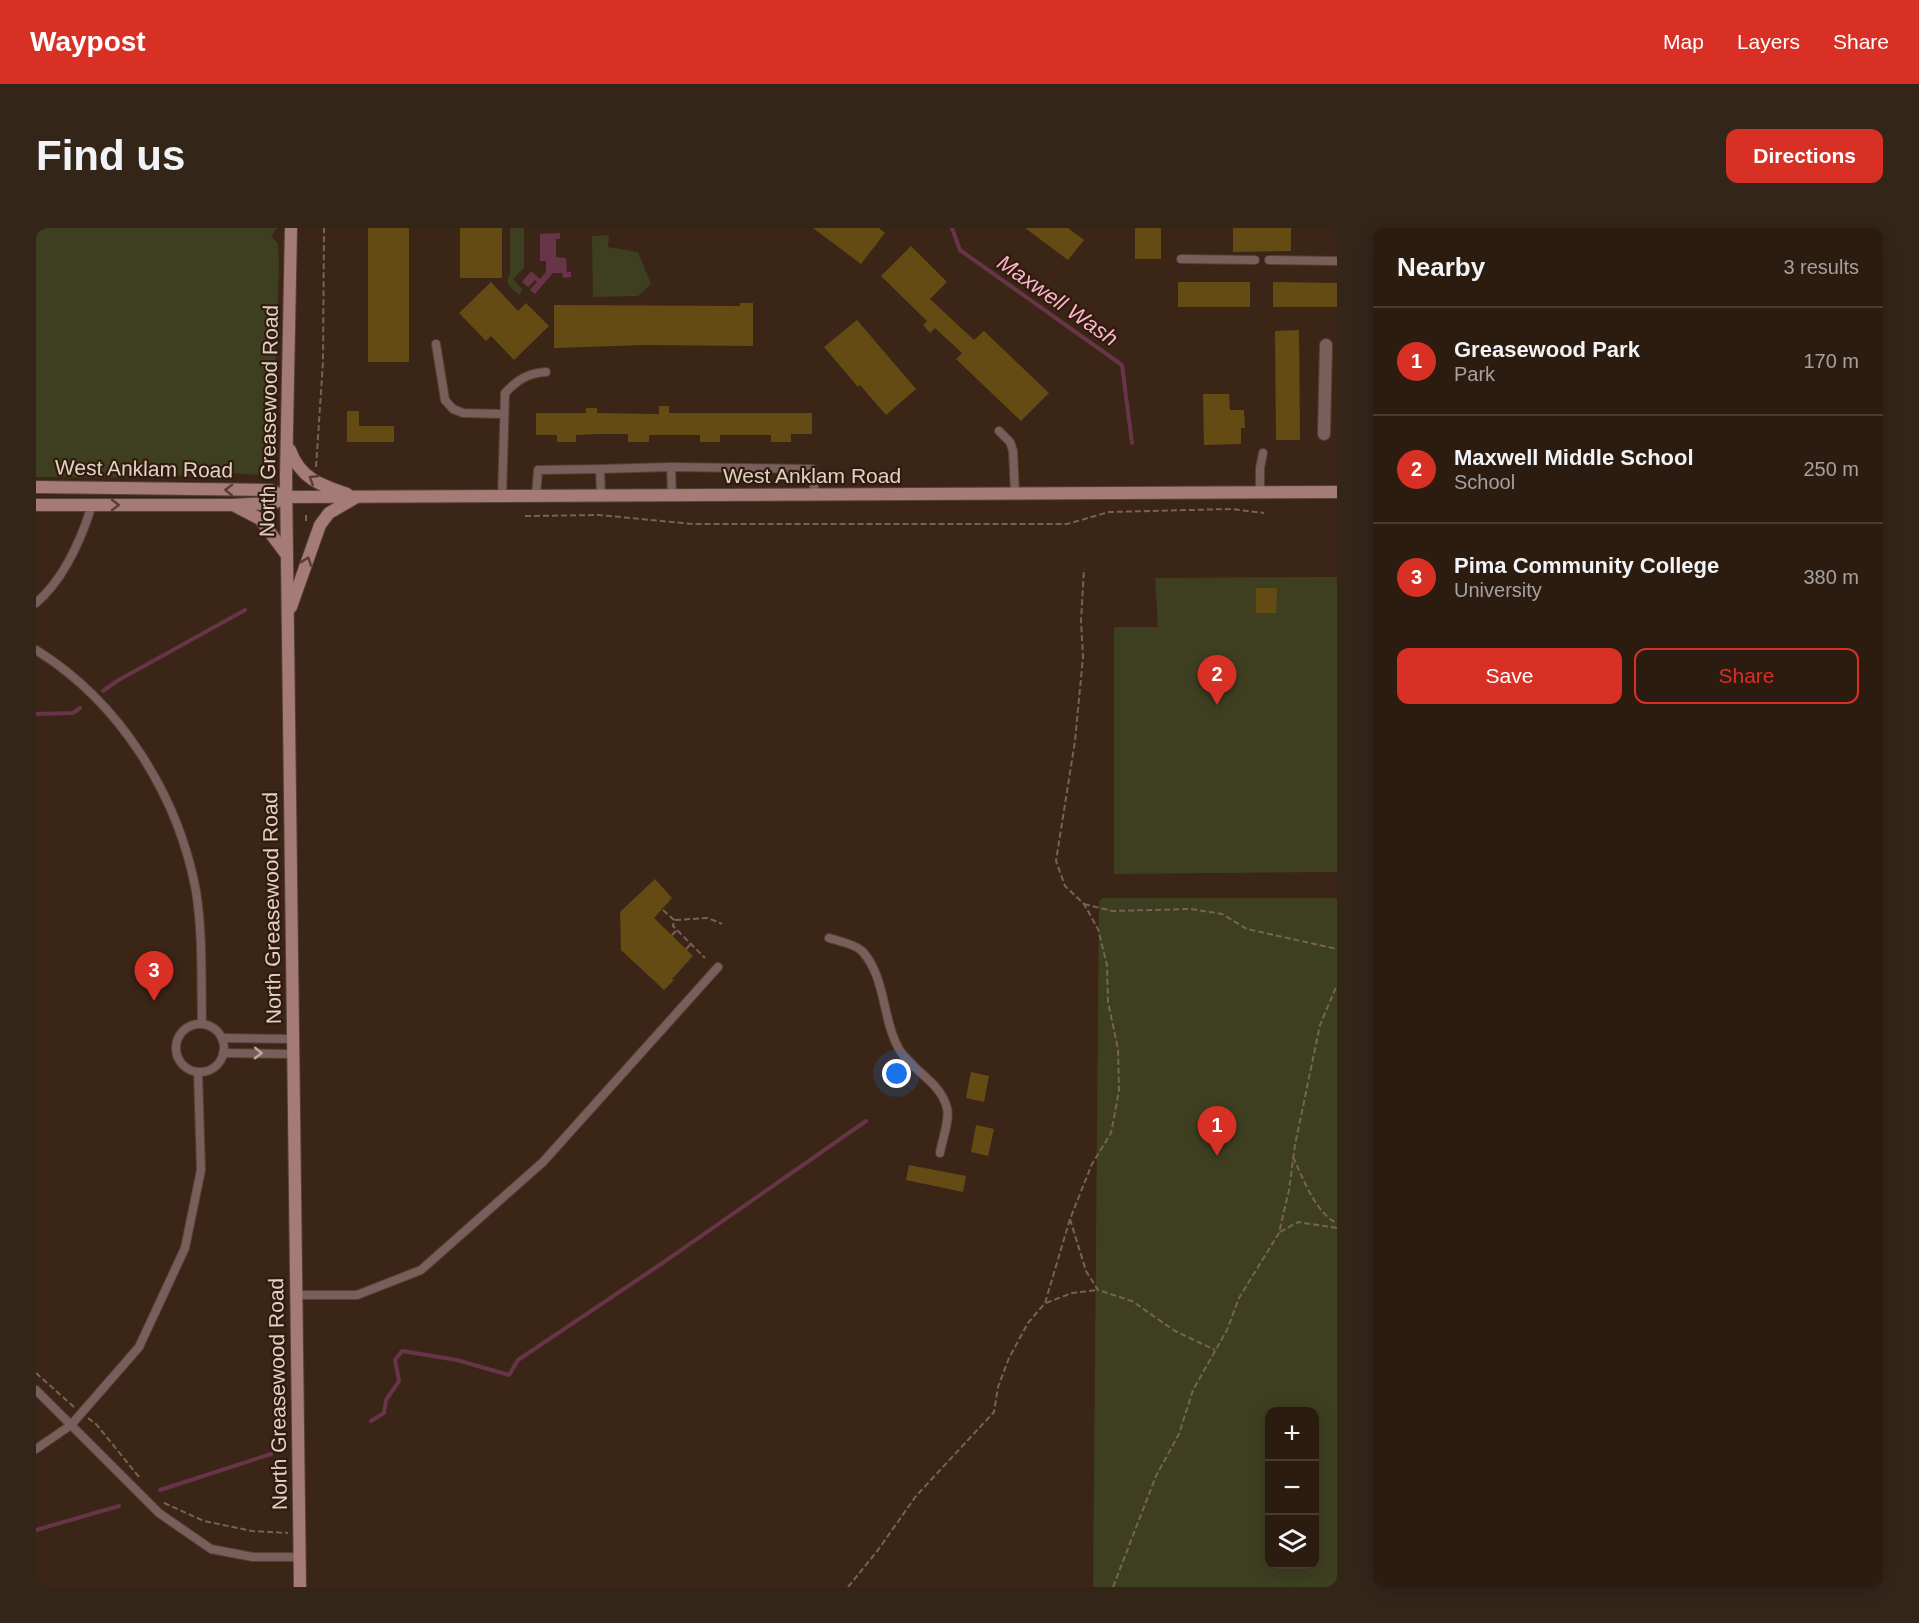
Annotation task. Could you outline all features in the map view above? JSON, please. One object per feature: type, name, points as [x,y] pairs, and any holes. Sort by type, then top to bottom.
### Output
[{"type":"main road","name":"North Greasewood Road","points":[[291,228],[286,498],[300,1587]]},
{"type":"main road","points":[[287,441],[295,464],[306,476],[328,488],[356,497]]},
{"type":"main road","name":"West Anklam Road","points":[[36,487],[270,490],[286,498]]},
{"type":"main road","name":"West Anklam Road","points":[[36,506],[231,505],[274,503],[286,498],[356,497],[1337,492]]},
{"type":"main road","points":[[288,617],[320,525],[329,513],[356,497]]},
{"type":"main road","points":[[231,505],[260,519],[287,555]]},
{"type":"street","points":[[1324,434],[1326,345]]},
{"type":"lane","points":[[1181,259],[1255,260]]},
{"type":"lane","points":[[1269,260],[1337,261]]},
{"type":"lane","points":[[436,344],[445,400],[453,409],[463,413],[503,414]]},
{"type":"lane","points":[[502,497],[505,393],[512,385],[533,373],[546,372]]},
{"type":"lane","points":[[999,431],[1010,442],[1013,451],[1015,494]]},
{"type":"lane","points":[[1260,492],[1260,468],[1263,453]]},
{"type":"lane","points":[[671,467],[672,496]]},
{"type":"lane","points":[[536,496],[538,470],[671,467],[812,469],[815,495]]},
{"type":"lane","points":[[600,469],[601,496]]},
{"type":"lane","points":[[36,603],[46,595],[79,542],[92,505]]},
{"type":"lane","points":[[36,650],[55,662],[122,726],[160,787],[176,821],[196,891],[200,926],[202,1024]]},
{"type":"lane","points":[[829,938],[860,949],[873,964],[899,1048],[917,1071],[933,1082],[942,1094],[948,1111],[940,1153]]},
{"type":"lane","points":[[296,1295],[357,1295],[421,1270],[543,1162],[718,967]]},
{"type":"lane","points":[[194,1024],[214,1028],[222,1038],[221,1059],[211,1069],[198,1072],[184,1066],[179,1061],[175,1046],[181,1032],[194,1024]]},
{"type":"lane","points":[[222,1038],[293,1039]]},
{"type":"lane","points":[[223,1053],[293,1054]]},
{"type":"lane","points":[[36,1449],[71,1425],[139,1347],[185,1248],[201,1170],[198,1072]]},
{"type":"lane","points":[[36,1390],[159,1513],[211,1549],[253,1557],[299,1557]]},
{"type":"path","points":[[316,470],[322,362],[324,228]]},
{"type":"path","points":[[525,516],[599,515],[693,524],[1067,524],[1109,512],[1231,509],[1264,513]]},
{"type":"path","points":[[306,516],[306,521]]},
{"type":"path","points":[[848,1587],[878,1550],[916,1496],[994,1412],[998,1387],[1010,1358],[1028,1323],[1045,1303],[1070,1219],[1092,1164],[1111,1133],[1119,1091],[1118,1049],[1108,1002],[1107,965],[1098,929],[1084,904],[1065,886],[1056,861],[1073,752],[1083,657],[1081,621],[1084,569]]},
{"type":"path","points":[[1084,904],[1112,911],[1191,909],[1212,912],[1222,914],[1247,929],[1337,949]]},
{"type":"path","points":[[663,910],[674,920],[708,918],[722,924]]},
{"type":"path","points":[[674,920],[673,926],[705,958]]},
{"type":"path","points":[[672,935],[677,930]]},
{"type":"path","points":[[686,949],[691,944]]},
{"type":"path","points":[[1113,1587],[1156,1476],[1179,1434],[1193,1390],[1216,1350],[1239,1298],[1261,1266],[1279,1233],[1320,1025],[1337,985]]},
{"type":"path","points":[[1293,1157],[1309,1192],[1328,1219],[1337,1223]]},
{"type":"path","points":[[1070,1219],[1086,1271],[1098,1290]]},
{"type":"path","points":[[1279,1233],[1298,1222],[1337,1228]]},
{"type":"path","points":[[1045,1303],[1072,1293],[1098,1290],[1132,1301],[1174,1331],[1216,1350]]},
{"type":"path","points":[[36,1374],[97,1425],[144,1483]]},
{"type":"path","points":[[160,1501],[204,1521],[252,1531],[299,1534]]},
{"type":"green space","points":[[36,228],[277,228],[271,237],[278,243],[279,266],[272,447],[269,460],[261,475],[231,473],[142,478],[36,477]]},
{"type":"green space","points":[[510,228],[524,228],[524,268],[513,279],[523,290],[519,295],[509,286],[507,280],[510,274]]},
{"type":"green space","points":[[609,235],[608,247],[638,252],[651,284],[638,296],[593,297],[592,236]]},
{"type":"green space","points":[[1337,577],[1337,872],[1114,874],[1114,627],[1158,627],[1155,578]]},
{"type":"green space","points":[[1102,898],[1337,898],[1337,1587],[1093,1587],[1099,900]]},
{"type":"shaded area","points":[[560,233],[560,239],[556,239],[556,257],[566,258],[567,272],[571,272],[571,277],[563,278],[562,273],[553,273],[535,294],[530,290],[537,282],[535,280],[528,287],[522,282],[531,271],[540,279],[546,272],[546,261],[540,261],[540,234]]},
{"type":"building","points":[[368,228],[409,228],[409,362],[368,362]]},
{"type":"building","points":[[460,228],[502,228],[502,278],[460,278]]},
{"type":"building","points":[[813,228],[879,228],[885,233],[861,264]]},
{"type":"building","points":[[1025,228],[1068,228],[1084,240],[1068,260]]},
{"type":"building","points":[[1135,228],[1161,228],[1161,259],[1135,259]]},
{"type":"building","points":[[1233,228],[1291,228],[1291,251],[1233,252]]},
{"type":"building","points":[[911,246],[947,282],[930,299],[974,340],[984,331],[1049,393],[1021,421],[956,359],[962,353],[935,328],[930,333],[923,325],[927,321],[881,276]]},
{"type":"building","points":[[491,282],[518,311],[526,303],[549,326],[514,360],[491,336],[486,341],[459,313]]},
{"type":"building","points":[[1178,282],[1250,282],[1250,307],[1178,307]]},
{"type":"building","points":[[1273,282],[1337,283],[1337,307],[1273,307]]},
{"type":"building","points":[[740,303],[753,303],[753,346],[645,345],[554,348],[554,305],[740,306]]},
{"type":"building","points":[[857,320],[916,389],[886,415],[860,385],[858,387],[824,347]]},
{"type":"building","points":[[1299,330],[1300,440],[1276,440],[1275,331]]},
{"type":"building","points":[[1203,394],[1229,394],[1230,410],[1244,410],[1245,428],[1241,428],[1241,444],[1204,445]]},
{"type":"building","points":[[659,406],[669,406],[669,413],[812,413],[812,434],[791,434],[791,442],[771,442],[771,435],[720,435],[720,442],[700,442],[700,435],[649,435],[649,442],[628,442],[628,434],[597,434],[576,435],[576,442],[557,442],[557,435],[536,435],[536,413],[586,413],[586,408],[597,408],[597,413],[659,414]]},
{"type":"building","points":[[347,411],[359,411],[359,426],[394,426],[394,442],[347,442]]},
{"type":"building","points":[[1256,588],[1277,588],[1276,613],[1256,613]]},
{"type":"building","points":[[655,879],[672,898],[654,918],[693,956],[664,990],[621,950],[620,912]]},
{"type":"building","points":[[971,1072],[989,1076],[984,1102],[966,1098]]},
{"type":"building","points":[[976,1125],[994,1129],[988,1156],[971,1152]]},
{"type":"building","points":[[909,1165],[966,1176],[963,1192],[906,1180]]},
{"type":"waterway","name":"Maxwell Wash","points":[[952,228],[960,250],[1122,365],[1132,443]]},
{"type":"waterway","points":[[103,691],[245,610]]},
{"type":"waterway","points":[[36,714],[73,713],[80,708]]},
{"type":"waterway","points":[[371,1421],[384,1413],[386,1400],[399,1381],[395,1360],[402,1351],[457,1360],[509,1375],[518,1360],[661,1264],[866,1121]]},
{"type":"waterway","points":[[160,1490],[271,1454]]},
{"type":"waterway","points":[[36,1530],[119,1506]]},
{"type":"place","name":"Maxwell Middle School","points":[[1217,705]]},
{"type":"place","name":"Pima Community College","points":[[154,1001]]},
{"type":"place","name":"Greasewood Park","points":[[1217,1156]]}]
